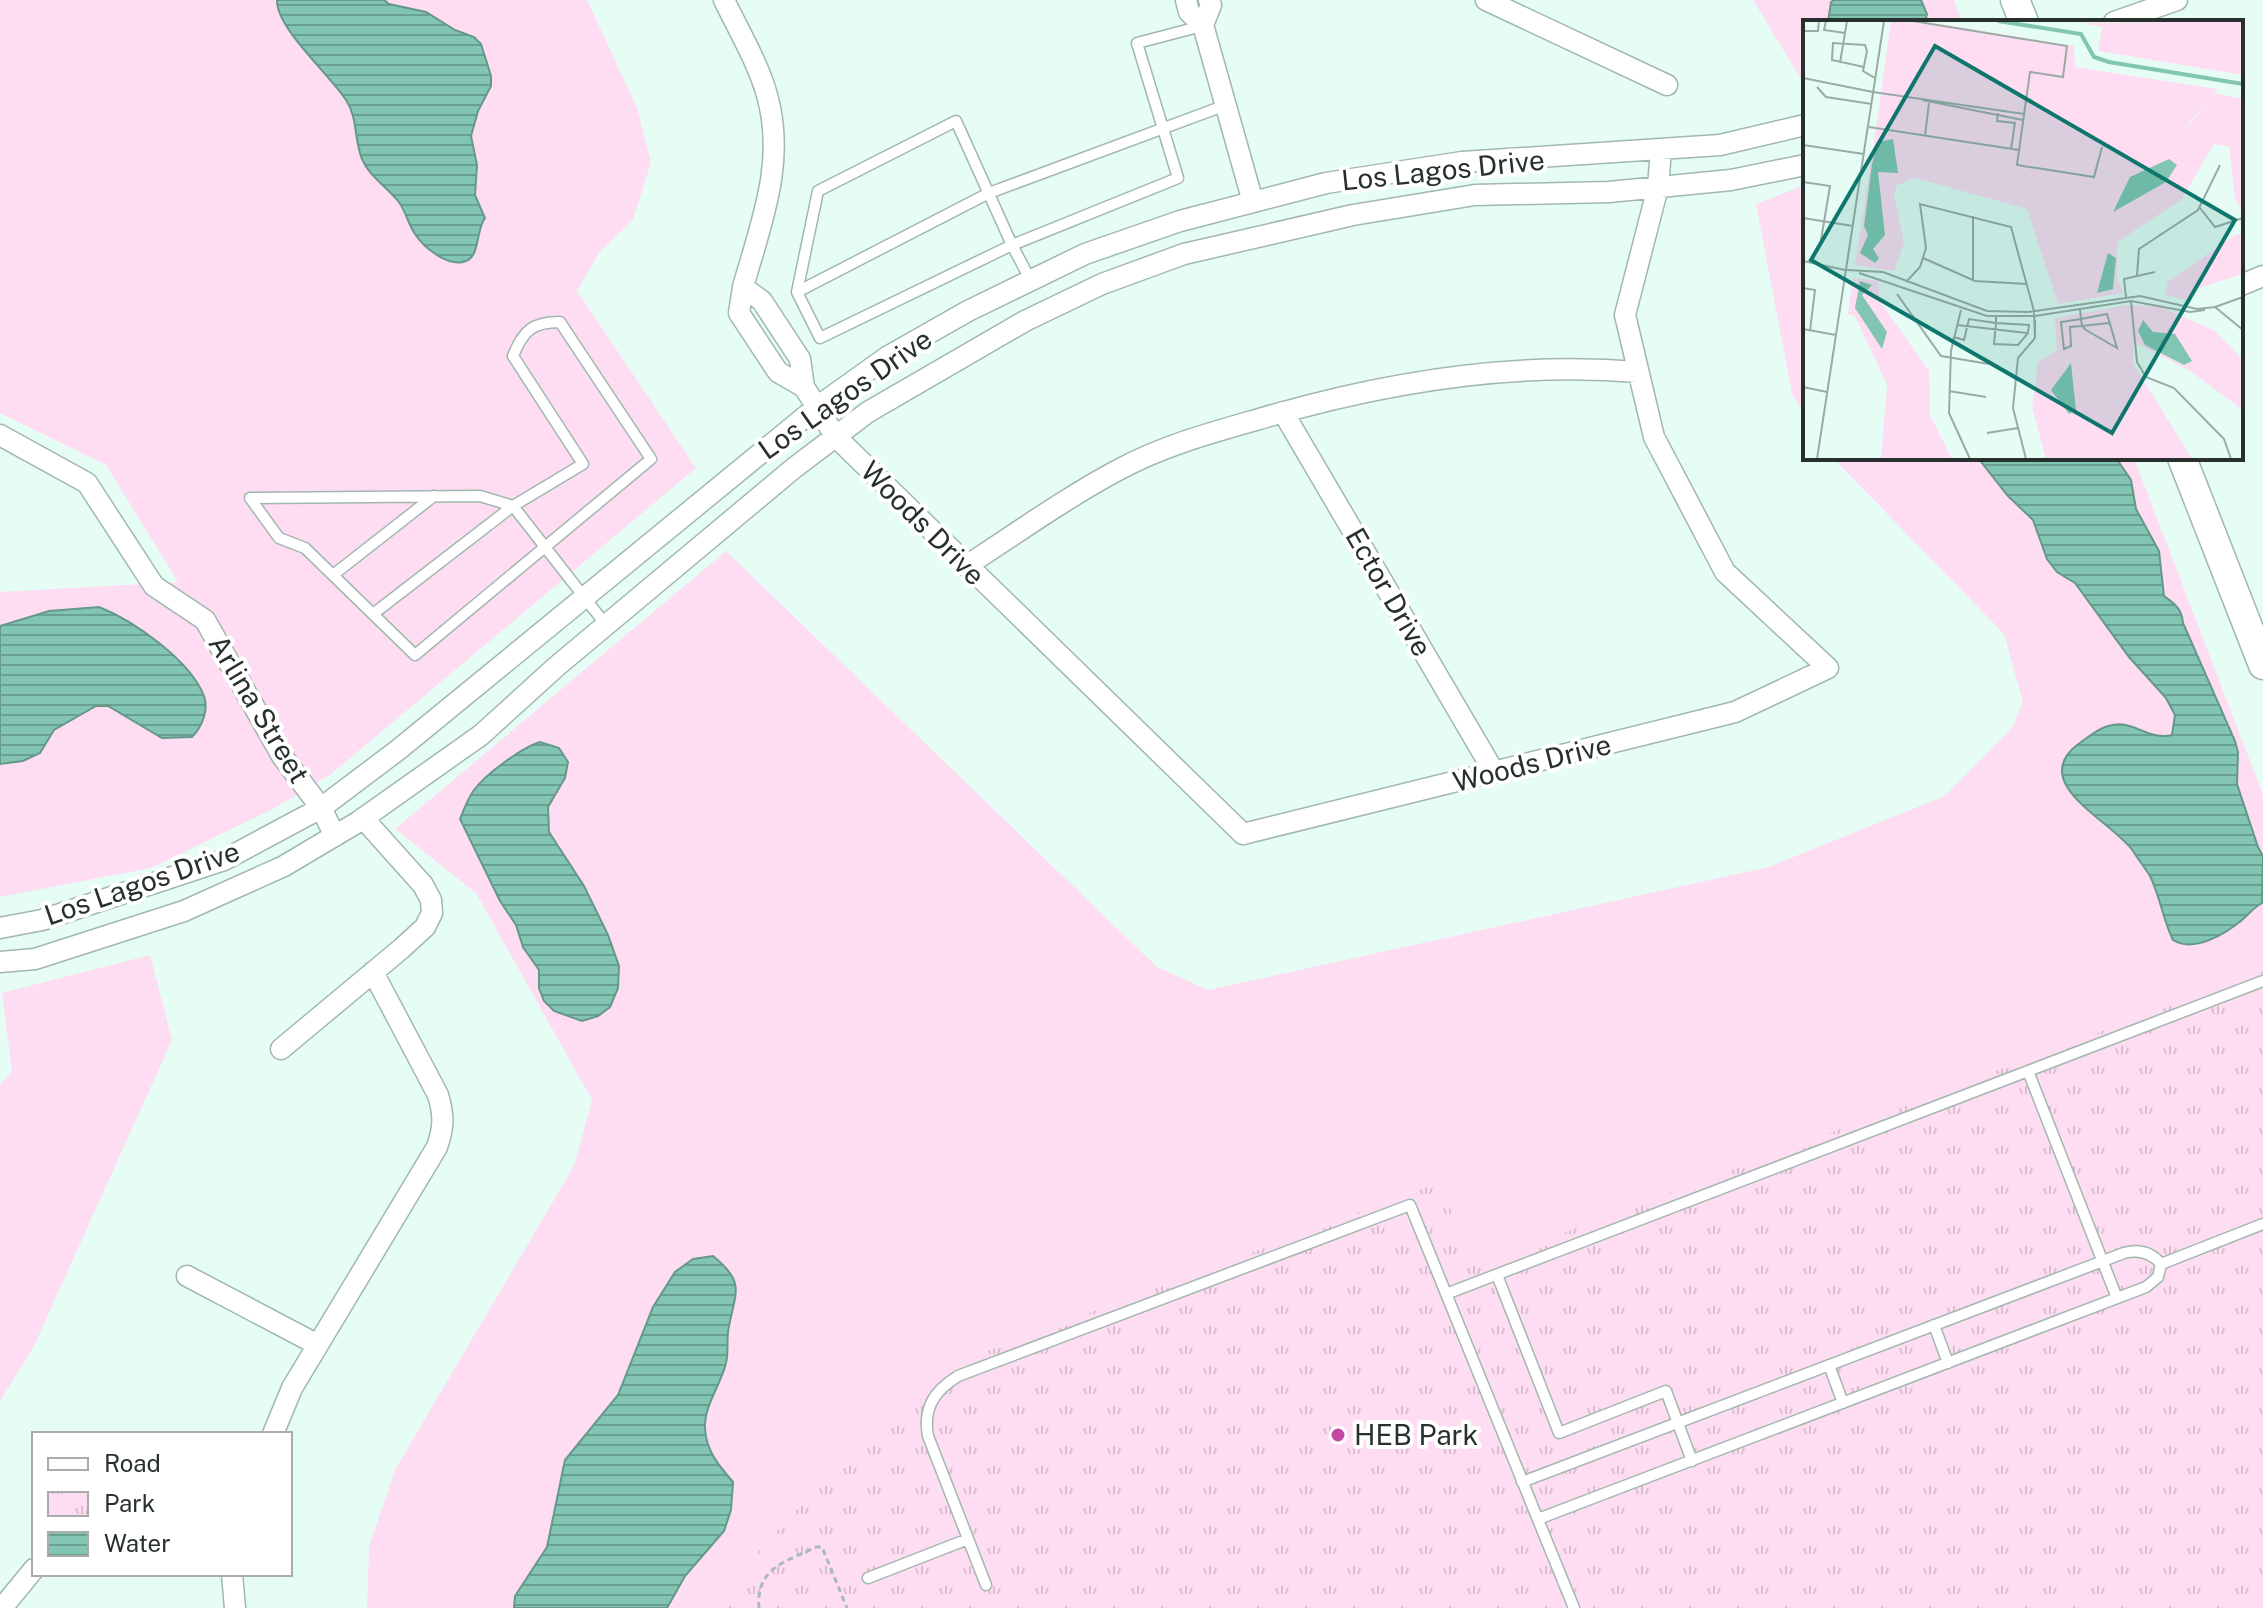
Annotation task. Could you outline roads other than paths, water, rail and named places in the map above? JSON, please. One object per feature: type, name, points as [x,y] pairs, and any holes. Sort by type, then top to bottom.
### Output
[{"type":"main road","points":[[2015,0],[2023,20]]},
{"type":"main road","points":[[2183,460],[2263,665]]},
{"type":"street","name":"Woods Drive","points":[[724,0],[766,92],[775,145],[770,190],[743,287],[762,301],[800,359],[804,387],[836,437],[1243,834],[1735,712],[1828,668],[1725,572],[1654,437],[1625,315],[1658,187],[1661,149]]},
{"type":"street","points":[[1186,0],[1189,12],[1203,25],[1253,202]]},
{"type":"street","points":[[1203,25],[1211,5],[1209,0]]},
{"type":"street","points":[[1486,0],[1667,85]]},
{"type":"street","points":[[2120,20],[2177,0]]},
{"type":"street","name":"Los Lagos Drive","points":[[0,928],[42,920],[224,860],[321,808],[398,750],[817,407],[887,357],[968,311],[1099,249],[1180,221],[1326,183],[1462,162],[1720,145],[1803,125]]},
{"type":"street","name":"Los Lagos Drive","points":[[0,962],[35,959],[184,911],[284,866],[335,836],[481,735],[606,625],[794,468],[868,412],[1025,321],[1102,284],[1184,254],[1353,215],[1475,195],[1609,192],[1731,180],[1803,165]]},
{"type":"street","points":[[2243,284],[2263,276]]},
{"type":"street","points":[[966,566],[1121,468],[1187,440],[1283,412],[1355,393],[1474,373],[1588,367],[1638,372]]},
{"type":"street","name":"Ector Drive","points":[[1283,412],[1494,772]]},
{"type":"street","name":"Arlina Street","points":[[0,435],[87,483],[154,586],[205,620],[282,756],[321,808],[335,836]]},
{"type":"street","points":[[281,1049],[425,927],[432,913],[431,900],[423,885],[363,818]]},
{"type":"street","points":[[274,1432],[292,1388],[437,1147],[444,1128],[438,1095],[373,972]]},
{"type":"street","points":[[187,1276],[318,1345]]},
{"type":"street","points":[[2,1608],[32,1571]]},
{"type":"street","points":[[232,1576],[235,1608]]},
{"type":"lane","points":[[1031,281],[1012,245],[956,121],[818,191],[797,292],[820,338],[1012,245],[1178,178],[1137,43],[1203,25]]},
{"type":"lane","points":[[797,292],[989,193],[1226,105]]},
{"type":"lane","points":[[373,614],[513,506],[583,464],[513,356],[521,336],[544,322],[560,322],[651,459],[545,547],[415,655],[305,548],[279,538],[250,498],[480,496],[513,506],[545,547],[583,597],[606,625]]},
{"type":"lane","points":[[333,575],[434,496]]},
{"type":"lane","points":[[1446,1294],[2263,981]]},
{"type":"lane","points":[[2028,1071],[2117,1298]]},
{"type":"lane","points":[[986,1585],[928,1436],[927,1412],[939,1390],[958,1376],[1410,1205],[1574,1608]]},
{"type":"lane","points":[[2161,1264],[2263,1224]]},
{"type":"lane","points":[[1522,1482],[2134,1250],[2151,1254],[2161,1264]]},
{"type":"lane","points":[[1538,1519],[2117,1298],[2153,1283],[2161,1264]]},
{"type":"lane","points":[[1497,1275],[1559,1433],[1666,1391],[1692,1461]]},
{"type":"lane","points":[[1934,1325],[1948,1363]]},
{"type":"lane","points":[[1829,1365],[1843,1403]]},
{"type":"lane","points":[[868,1578],[968,1539]]},
{"type":"water","points":[[277,0],[384,0],[389,4],[426,12],[455,30],[474,37],[481,44],[491,86],[478,111],[471,136],[477,165],[475,195],[485,218],[474,254],[466,261],[452,262],[431,251],[413,230],[398,201],[365,165],[350,107],[285,24]]},
{"type":"water","points":[[1921,0],[1927,14],[1926,20],[1828,20],[1831,2]]},
{"type":"water","points":[[1980,460],[2117,460],[2131,480],[2136,509],[2159,551],[2164,596],[2179,610],[2235,741],[2238,752],[2237,784],[2263,856],[2262,903],[2218,936],[2190,944],[2173,940],[2150,876],[2133,851],[2068,788],[2062,774],[2064,760],[2092,734],[2117,724],[2155,735],[2172,735],[2175,715],[2166,698],[2129,657],[2075,583],[2057,572],[2047,559],[2033,520],[2008,496]]},
{"type":"water","points":[[99,607],[144,632],[187,669],[204,696],[205,712],[199,728],[192,737],[162,738],[108,706],[96,706],[54,730],[40,753],[23,761],[0,764],[0,626],[49,611]]},
{"type":"water","points":[[540,742],[559,748],[568,762],[565,778],[548,807],[549,832],[584,886],[619,966],[618,988],[610,1007],[598,1016],[582,1021],[554,1011],[544,1001],[539,988],[539,970],[523,947],[516,925],[500,901],[460,819],[472,793],[487,777],[514,756]]},
{"type":"water","points":[[713,1256],[730,1273],[736,1288],[726,1363],[705,1420],[711,1451],[733,1482],[731,1510],[724,1531],[685,1576],[667,1608],[514,1608],[515,1596],[547,1547],[565,1460],[618,1395],[653,1307],[675,1272],[693,1259]]},
{"type":"place","name":"HEB Park","points":[[1338,1435]]}]
